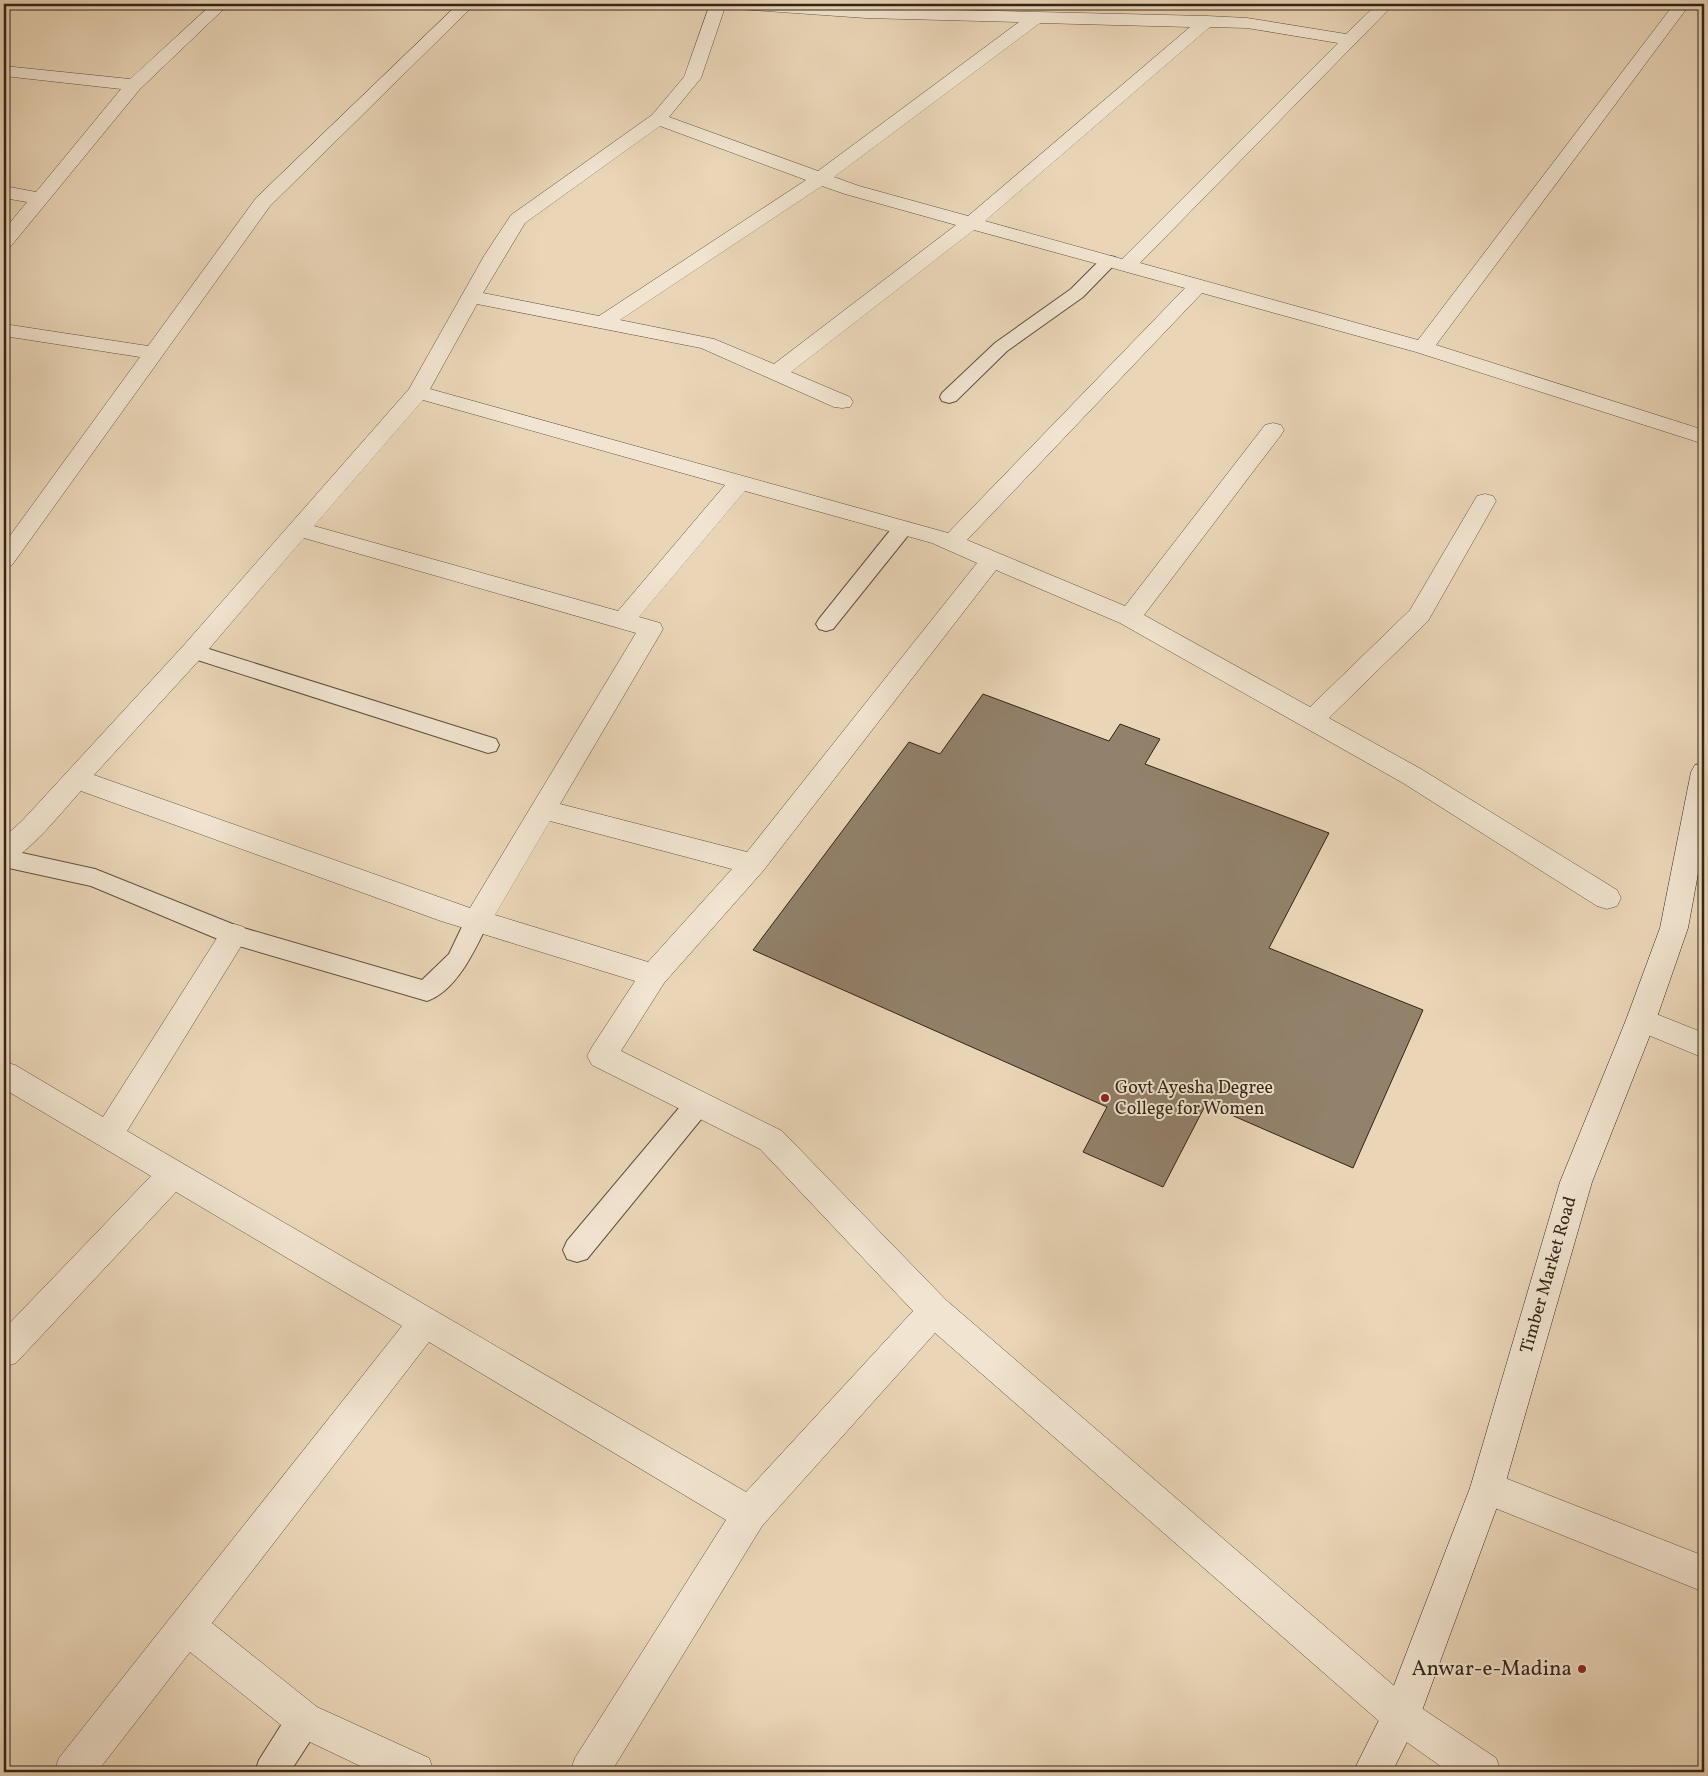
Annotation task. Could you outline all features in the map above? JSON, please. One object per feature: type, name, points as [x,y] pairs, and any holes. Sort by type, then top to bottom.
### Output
[{"type":"street","points":[[4,242],[134,85],[221,4]]},
{"type":"street","points":[[4,560],[263,202],[467,4]]},
{"type":"street","points":[[4,853],[31,828],[193,651],[418,392],[494,256],[518,219],[658,119],[692,78],[718,4]]},
{"type":"street","points":[[738,4],[1037,17],[1247,23],[1350,40]]},
{"type":"street","points":[[1117,263],[1386,4]]},
{"type":"street","points":[[1423,348],[1682,4]]},
{"type":"street","points":[[603,322],[821,178],[1037,17]]},
{"type":"street","points":[[776,373],[971,223],[1207,21]]},
{"type":"street","points":[[4,71],[134,85]]},
{"type":"street","points":[[658,119],[852,190],[1423,348],[1704,437]]},
{"type":"street","points":[[4,192],[40,198]]},
{"type":"street","points":[[951,543],[1198,286]]},
{"type":"street","points":[[471,297],[707,343],[842,402]]},
{"type":"street","points":[[4,330],[154,352]]},
{"type":"street","points":[[418,392],[741,481],[951,543],[1129,617],[1412,776],[1607,898]]},
{"type":"street","points":[[1129,617],[1273,430]]},
{"type":"street","points":[[623,622],[741,481]]},
{"type":"street","points":[[1312,720],[1419,615],[1485,501]]},
{"type":"street","points":[[298,529],[651,629],[477,921]]},
{"type":"street","points":[[992,560],[753,864],[654,975],[602,1056],[771,1140],[934,1311],[1402,1716],[1482,1772]]},
{"type":"street","name":"Timber Market Road","points":[[1372,1772],[1402,1716],[1487,1488],[1576,1182],[1641,1020],[1674,928],[1704,772]]},
{"type":"street","points":[[76,779],[477,921],[654,975]]},
{"type":"street","points":[[543,809],[753,864]]},
{"type":"street","points":[[108,1135],[234,935]]},
{"type":"street","points":[[1641,1020],[1704,1046]]},
{"type":"street","points":[[4,1074],[750,1514]]},
{"type":"street","points":[[4,1352],[172,1174]]},
{"type":"street","points":[[589,1772],[750,1514],[934,1311]]},
{"type":"street","points":[[74,1772],[425,1322]]},
{"type":"street","points":[[1487,1488],[1704,1574]]},
{"type":"street","points":[[187,1627],[304,1720],[415,1772]]},
{"type":"lane","points":[[949,397],[1001,347],[1117,263]]},
{"type":"lane","points":[[826,624],[903,528]]},
{"type":"lane","points":[[193,651],[488,745]]},
{"type":"lane","points":[[4,858],[95,878],[234,935],[427,991],[458,960],[477,921]]},
{"type":"lane","points":[[578,1250],[698,1104]]},
{"type":"lane","points":[[271,1772],[304,1720]]},
{"type":"building","name":"Govt Ayesha Degree College for Women","points":[[983,694],[1109,741],[1120,724],[1160,739],[1145,764],[1329,833],[1269,948],[1423,1010],[1353,1168],[1206,1104],[1163,1187],[1083,1152],[1107,1107],[753,950],[909,742],[940,754]]},
{"type":"place","name":"Govt Ayesha Degree College for Women","points":[[1105,1098]]},
{"type":"place","name":"Anwar-e-Madina","points":[[1582,1669]]}]
